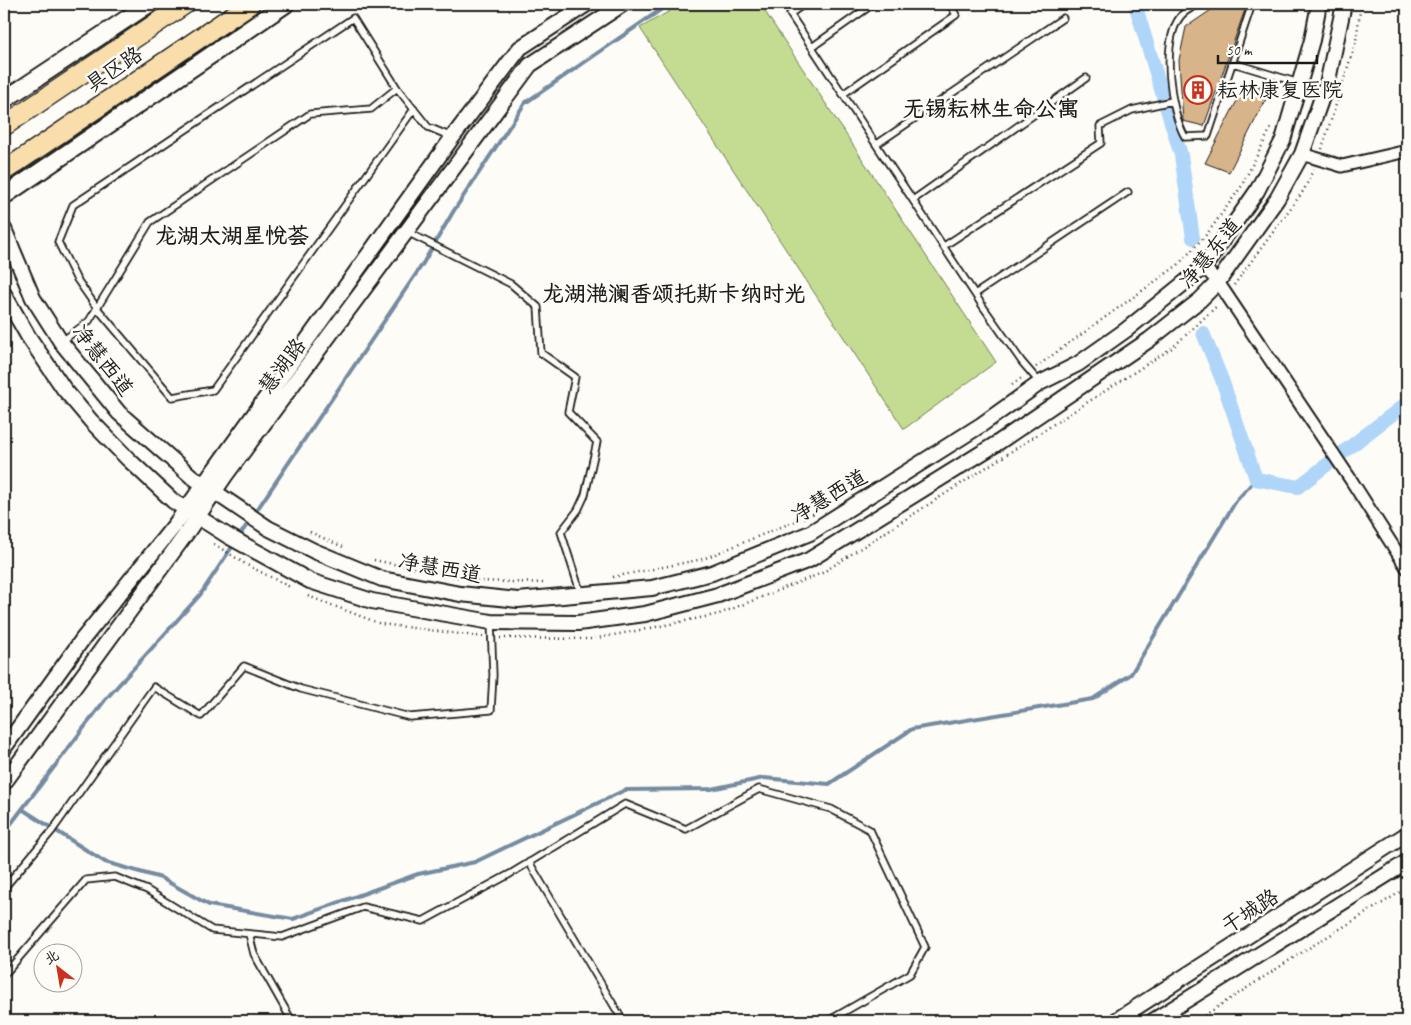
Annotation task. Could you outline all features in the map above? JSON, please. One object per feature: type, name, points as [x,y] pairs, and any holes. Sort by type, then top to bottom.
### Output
[{"type":"highway","name":"具区路","points":[[4,126],[185,4]]},
{"type":"highway","name":"具区路","points":[[4,171],[250,4]]},
{"type":"main road","points":[[4,100],[149,4]]},
{"type":"main road","points":[[4,196],[286,4]]},
{"type":"street","name":"慧湖路","points":[[4,783],[452,138],[520,48],[587,4]]},
{"type":"street","name":"慧湖路","points":[[208,488],[407,232],[530,65],[623,4]]},
{"type":"street","name":"净慧东道","points":[[980,425],[1040,384],[1086,358],[1126,330],[1204,267],[1258,191],[1283,140],[1312,40],[1319,4]]},
{"type":"street","name":"净慧东道","points":[[996,444],[1149,340],[1200,300],[1218,282],[1277,200],[1302,154],[1328,80],[1344,4]]},
{"type":"street","points":[[1302,154],[1342,166],[1407,151]]},
{"type":"street","name":"净慧西道","points":[[4,229],[33,298],[61,342],[119,413],[208,488],[245,514],[314,551],[382,579],[460,594],[518,600],[581,596],[652,588],[712,573],[810,533],[980,425]]},
{"type":"street","points":[[1204,267],[1218,282],[1351,480],[1407,568]]},
{"type":"street","name":"净慧西道","points":[[4,294],[28,336],[64,389],[91,421],[173,501],[253,551],[310,581],[372,601],[491,622],[578,623],[645,614],[718,595],[809,560],[996,444]]},
{"type":"street","name":"慧湖路","points":[[4,748],[82,640],[191,513]]},
{"type":"street","name":"干城路","points":[[1115,1021],[1407,834]]},
{"type":"street","name":"干城路","points":[[1153,1021],[1407,862]]},
{"type":"lane","points":[[804,4],[790,14],[975,294],[1040,384]]},
{"type":"lane","points":[[812,47],[873,4]]},
{"type":"lane","points":[[843,94],[956,16],[950,4]]},
{"type":"lane","points":[[1199,4],[1180,16],[1173,32],[1170,64],[1170,102],[1185,138],[1208,136],[1252,4]]},
{"type":"lane","points":[[414,109],[213,390],[172,397],[97,308],[76,278],[58,242],[73,205],[353,18],[397,88],[414,109],[428,127],[452,138]]},
{"type":"lane","points":[[877,144],[1063,18]]},
{"type":"lane","points":[[1233,63],[1299,83]]},
{"type":"lane","points":[[914,200],[1086,78]]},
{"type":"lane","points":[[61,342],[89,321],[150,222],[310,114],[371,109],[397,88]]},
{"type":"lane","points":[[944,246],[1101,144],[1100,126],[1132,110],[1170,102]]},
{"type":"lane","points":[[975,294],[1128,192]]},
{"type":"lane","points":[[407,232],[512,284],[538,307],[541,353],[575,377],[568,412],[597,442],[586,495],[578,510],[561,532],[581,596]]},
{"type":"lane","points":[[4,888],[58,824],[154,687],[201,716],[244,666],[301,689],[410,717],[491,710],[494,675],[491,622]]},
{"type":"lane","points":[[4,975],[86,880],[115,877],[147,890],[212,930],[282,937],[363,907],[423,921],[529,862],[625,804],[686,830],[759,789],[831,808],[870,830],[925,947],[910,974],[828,1021]]},
{"type":"lane","points":[[529,862],[623,1021]]},
{"type":"lane","points":[[249,934],[254,954],[292,1021]]},
{"type":"path","name":"净慧东道","points":[[1007,389],[1178,265],[1207,234],[1241,187],[1272,126]]},
{"type":"path","name":"净慧西道","points":[[606,578],[703,560],[820,511]]},
{"type":"path","points":[[302,529],[346,548]]},
{"type":"path","points":[[219,548],[247,566]]},
{"type":"path","name":"净慧西道","points":[[372,560],[477,580],[550,583]]},
{"type":"path","points":[[1196,1021],[1304,951],[1407,888]]},
{"type":"green space","points":[[682,4],[760,4],[996,362],[904,429],[640,28]]},
{"type":"building","name":"耘林康复医院","points":[[1220,4],[1247,4],[1204,126],[1183,121],[1179,60],[1186,27]]},
{"type":"building","points":[[1246,83],[1271,89],[1229,172],[1205,163]]},
{"type":"waterway","points":[[238,538],[422,265],[453,212],[525,103],[669,4]]},
{"type":"waterway","points":[[1135,4],[1181,155],[1193,238]]},
{"type":"waterway","points":[[1203,333],[1222,380],[1256,479],[1298,487],[1407,403]]},
{"type":"waterway","points":[[22,809],[105,862],[161,878],[209,905],[293,919],[418,874],[475,862],[625,790],[711,789],[764,778],[829,784],[912,729],[1093,699],[1131,674],[1236,501],[1256,479]]},
{"type":"waterway","points":[[4,833],[105,700],[200,595],[234,544]]},
{"type":"place","name":"耘林康复医院","points":[[1198,90]]},
{"type":"district","name":"无锡耘林生命公寓","points":[[991,109]]},
{"type":"district","name":"龙湖太湖星悦荟","points":[[232,236]]},
{"type":"district","name":"龙湖滟澜香颂托斯卡纳时光","points":[[674,294]]}]
